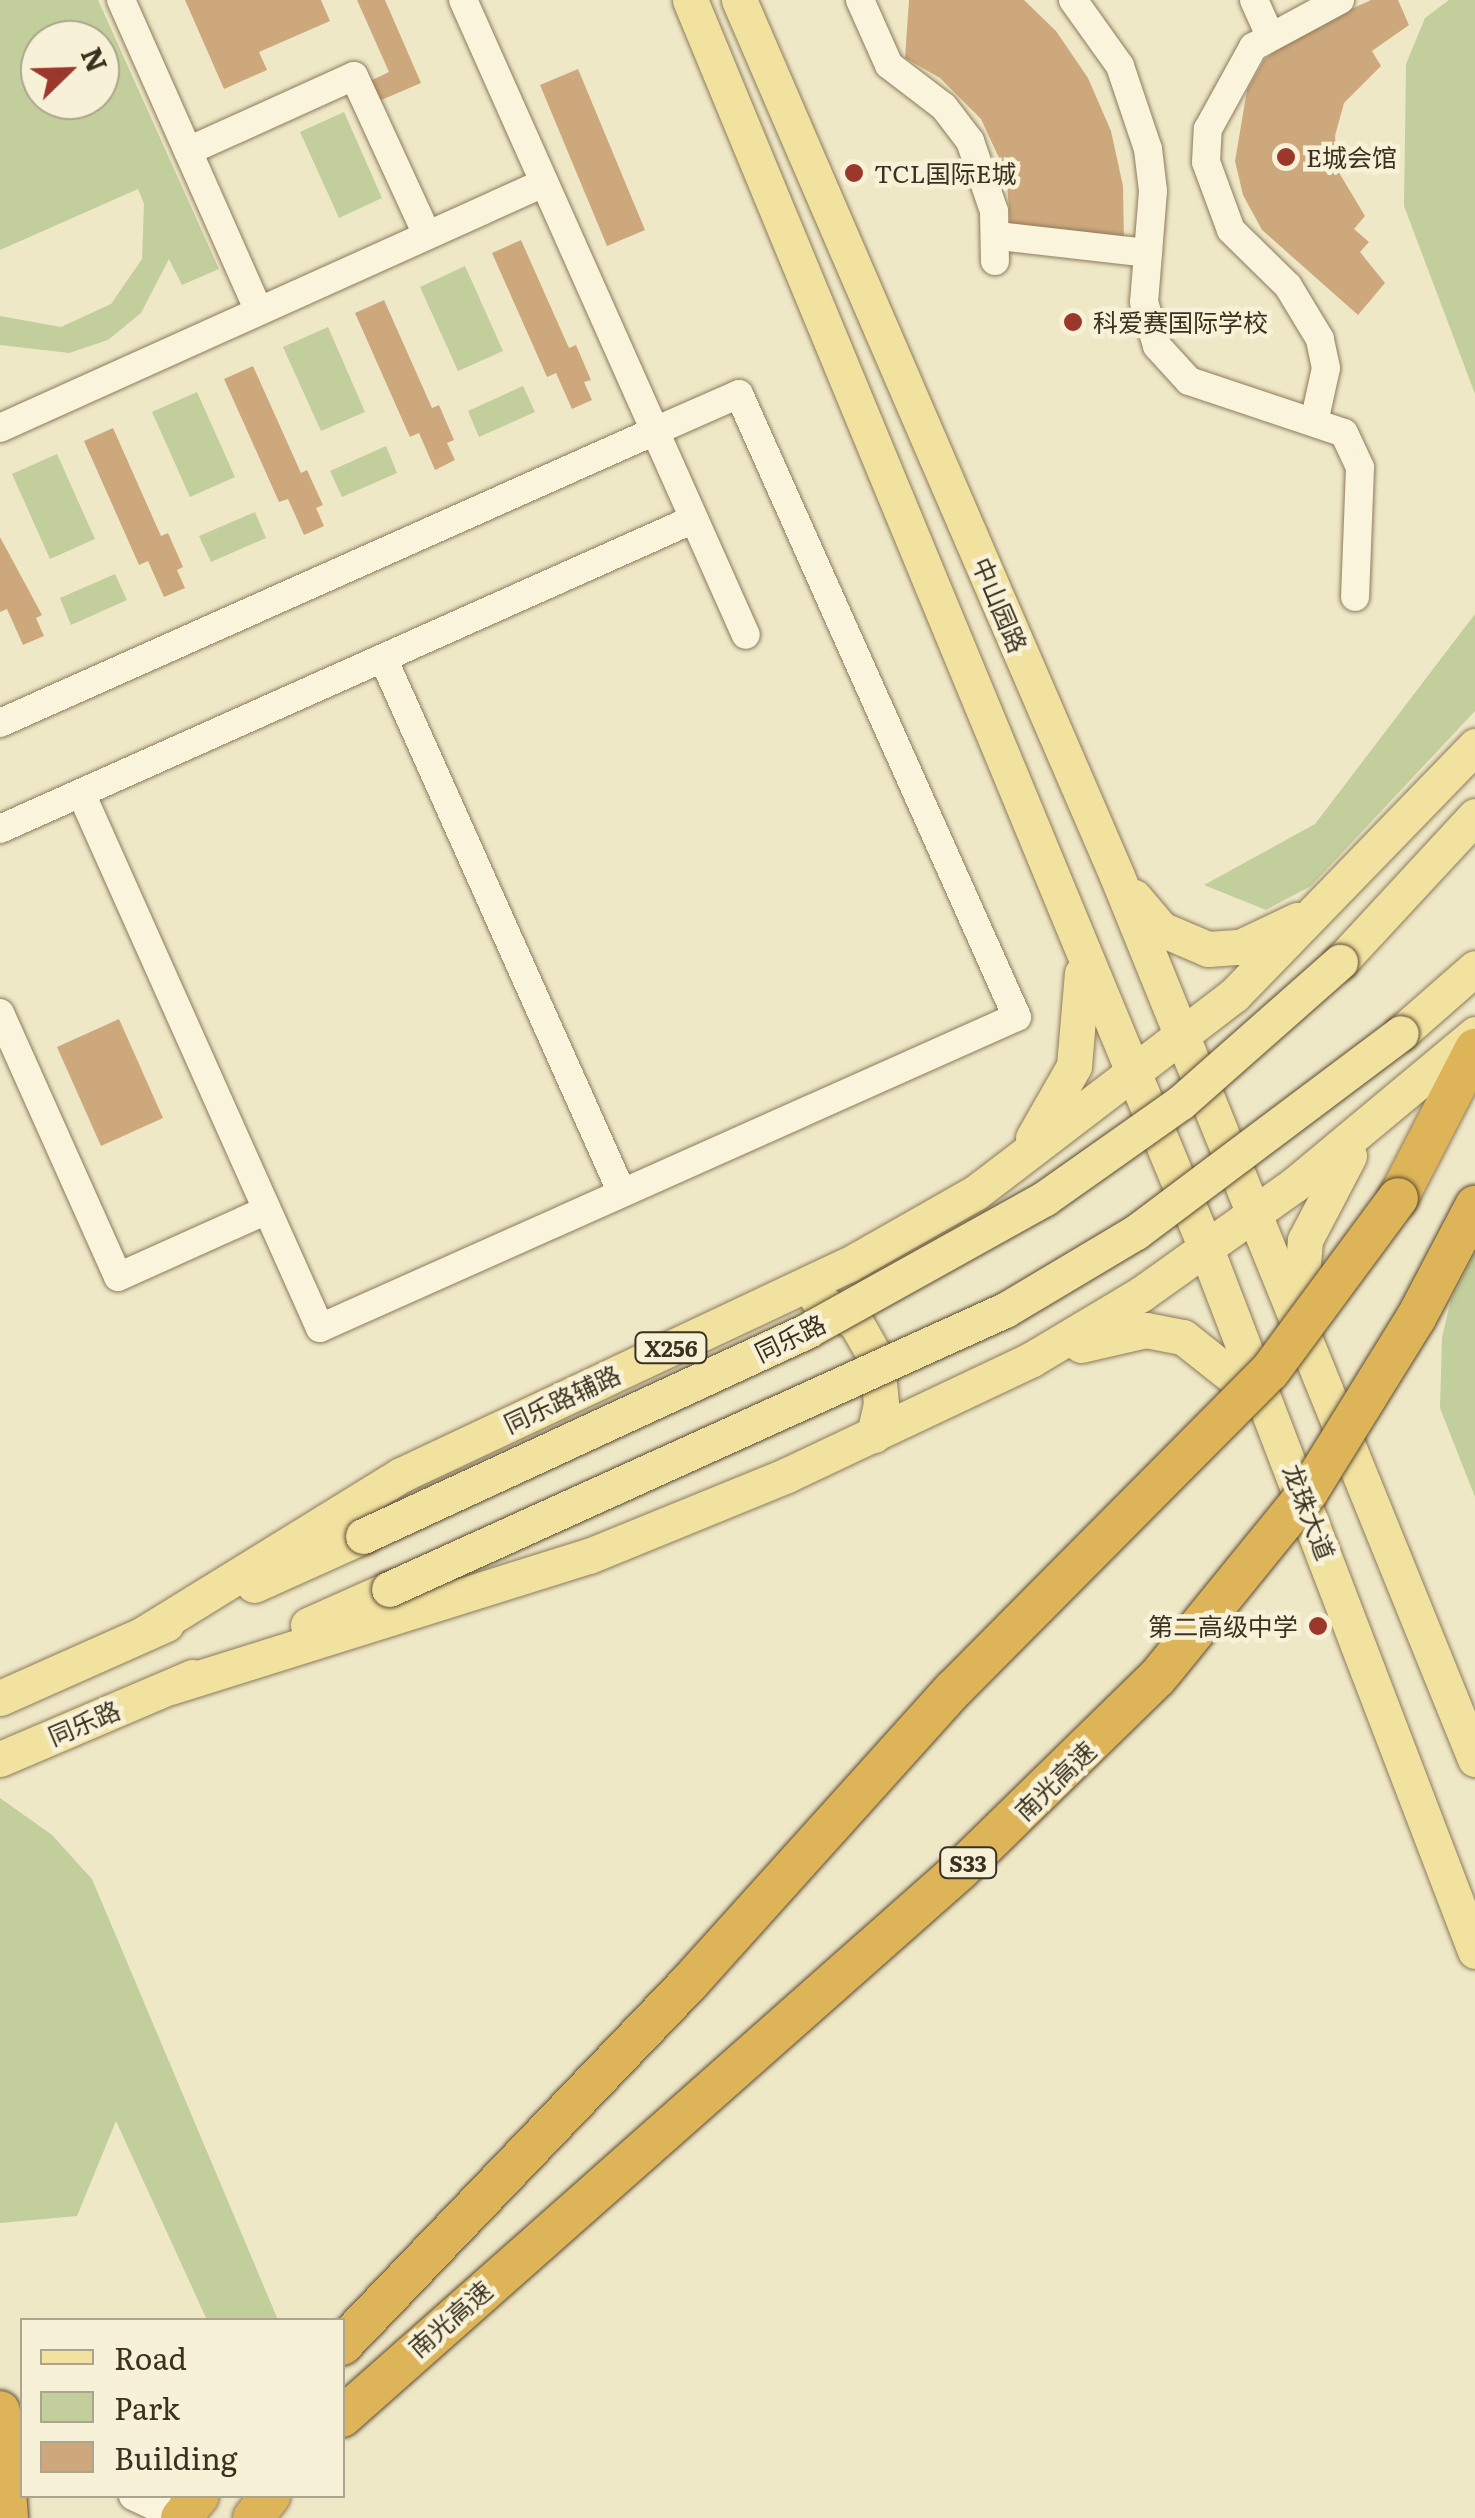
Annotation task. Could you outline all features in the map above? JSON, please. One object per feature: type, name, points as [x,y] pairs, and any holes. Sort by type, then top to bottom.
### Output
[{"type":"highway","points":[[345,2341],[689,1983],[954,1689],[1270,1371],[1398,1198],[1475,1049]]},
{"type":"highway","name":"南光高速","points":[[345,2414],[946,1883],[1157,1678],[1308,1492],[1416,1318],[1475,1206]]},
{"type":"highway","points":[[0,2411],[11,2518]]},
{"type":"highway","points":[[180,2518],[197,2498]]},
{"type":"highway","points":[[253,2518],[268,2498]]},
{"type":"main road","points":[[690,0],[1132,1078]]},
{"type":"main road","name":"中山园路","points":[[739,0],[1117,876],[1254,1214]]},
{"type":"main road","points":[[1117,876],[1161,928],[1208,949],[1262,939],[1336,896],[1475,746]]},
{"type":"main road","name":"同乐路","points":[[0,1698],[363,1536],[808,1330],[1045,1198],[1181,1102],[1340,962],[1475,816]]},
{"type":"main road","name":"同乐路辅路","points":[[145,1633],[401,1475],[794,1292],[974,1192],[1181,1040],[1336,896]]},
{"type":"main road","points":[[974,1192],[1035,1136],[1060,1100],[1081,1034],[1081,952]]},
{"type":"main road","name":"同乐路","points":[[0,1759],[170,1687],[1005,1310],[1136,1232],[1401,1033],[1475,968]]},
{"type":"main road","points":[[170,1687],[589,1556],[874,1436],[1032,1358],[1142,1294],[1254,1214],[1369,1126],[1475,1034]]},
{"type":"main road","name":"龙珠大道","points":[[1132,1078],[1268,1405],[1475,1951]]},
{"type":"main road","points":[[1319,1376],[1303,1327],[1299,1265],[1314,1213],[1369,1126]]},
{"type":"main road","points":[[1254,1214],[1475,1759]]},
{"type":"main road","points":[[794,1292],[839,1310],[868,1339],[882,1384],[874,1436]]},
{"type":"main road","points":[[1032,1358],[1123,1333],[1166,1332],[1201,1346],[1268,1405]]},
{"type":"street","points":[[120,0],[260,311]]},
{"type":"street","points":[[463,0],[746,635]]},
{"type":"street","points":[[860,0],[889,64],[944,107],[970,141],[996,248],[1148,253]]},
{"type":"street","points":[[1072,0],[1120,66],[1138,110],[1153,191],[1148,325],[1171,368],[1211,391],[1315,418],[1344,433],[1360,468],[1355,598]]},
{"type":"street","points":[[1254,0],[1268,34]]},
{"type":"street","points":[[1315,418],[1326,368],[1320,339],[1288,286],[1231,230],[1206,162],[1208,129],[1222,96],[1252,46],[1268,34],[1340,0]]},
{"type":"street","points":[[188,151],[354,76],[427,236]]},
{"type":"street","points":[[0,428],[544,182]]},
{"type":"street","points":[[0,724],[739,394],[1017,1017],[320,1328],[81,793]]},
{"type":"street","points":[[0,829],[694,519]]},
{"type":"street","points":[[383,658],[622,1193]]},
{"type":"street","points":[[0,1013],[118,1277],[267,1210]]},
{"type":"street","points":[[137,2498],[180,2518]]},
{"type":"street","points":[[0,2500],[11,2518]]},
{"type":"green space","points":[[0,0],[98,0],[107,20],[20,20],[20,120],[120,120],[120,49],[219,269],[182,285],[169,259],[141,313],[108,340],[69,353],[0,345],[0,316],[61,327],[111,304],[142,259],[144,204],[138,189],[0,250]]},
{"type":"green space","points":[[1449,0],[1475,0],[1475,394],[1404,206],[1406,64],[1425,18]]},
{"type":"green space","points":[[344,112],[382,198],[339,218],[300,132]]},
{"type":"green space","points":[[465,266],[503,351],[458,371],[420,287]]},
{"type":"green space","points":[[328,327],[365,412],[321,431],[283,347]]},
{"type":"green space","points":[[523,386],[535,412],[479,437],[468,411]]},
{"type":"green space","points":[[197,392],[235,477],[190,497],[152,412]]},
{"type":"green space","points":[[386,446],[397,473],[342,497],[330,471]]},
{"type":"green space","points":[[57,454],[95,539],[50,559],[12,474]]},
{"type":"green space","points":[[255,512],[266,538],[211,562],[199,536]]},
{"type":"green space","points":[[115,574],[127,600],[71,625],[60,598]]},
{"type":"green space","points":[[1475,614],[1475,711],[1311,886],[1266,910],[1204,885],[1315,824]]},
{"type":"green space","points":[[1475,1253],[1475,1497],[1440,1408],[1442,1337],[1451,1300]]},
{"type":"green space","points":[[0,1798],[52,1835],[92,1879],[277,2318],[206,2318],[116,2121],[77,2216],[0,2223]]},
{"type":"building","points":[[185,0],[321,0],[330,21],[259,52],[267,70],[224,89]]},
{"type":"building","points":[[357,0],[385,0],[421,83],[379,101],[370,81],[389,72]]},
{"type":"building","points":[[909,0],[1024,0],[1056,31],[1088,78],[1111,131],[1123,186],[1124,243],[1011,232],[1006,173],[981,119],[940,78],[905,58]]},
{"type":"building","name":"E城会馆","points":[[1371,0],[1398,0],[1409,25],[1372,51],[1381,66],[1344,103],[1335,136],[1338,171],[1365,216],[1354,229],[1369,242],[1360,252],[1385,283],[1358,315],[1262,230],[1243,195],[1235,161],[1247,90],[1264,60],[1298,33]]},
{"type":"building","points":[[578,69],[645,230],[607,246],[540,85]]},
{"type":"building","points":[[521,240],[569,348],[576,345],[591,380],[584,382],[592,400],[572,409],[556,373],[547,377],[492,253]]},
{"type":"building","points":[[384,300],[432,408],[439,405],[454,440],[447,443],[455,460],[435,470],[419,433],[410,437],[355,313]]},
{"type":"building","points":[[253,366],[301,473],[307,470],[323,505],[316,508],[324,526],[304,535],[288,499],[279,502],[224,379]]},
{"type":"building","points":[[113,428],[161,536],[168,533],[183,567],[177,570],[185,588],[164,597],[148,561],[139,565],[84,441]]},
{"type":"building","points":[[0,537],[42,615],[36,618],[44,636],[23,645],[7,609],[0,612]]},
{"type":"building","points":[[119,1019],[163,1118],[101,1146],[57,1047]]},
{"type":"place","name":"E城会馆","points":[[1286,157]]},
{"type":"place","name":"TCL国际E城","points":[[854,173]]},
{"type":"place","name":"科爱赛国际学校","points":[[1073,322]]},
{"type":"place","name":"第二高级中学","points":[[1318,1626]]}]
